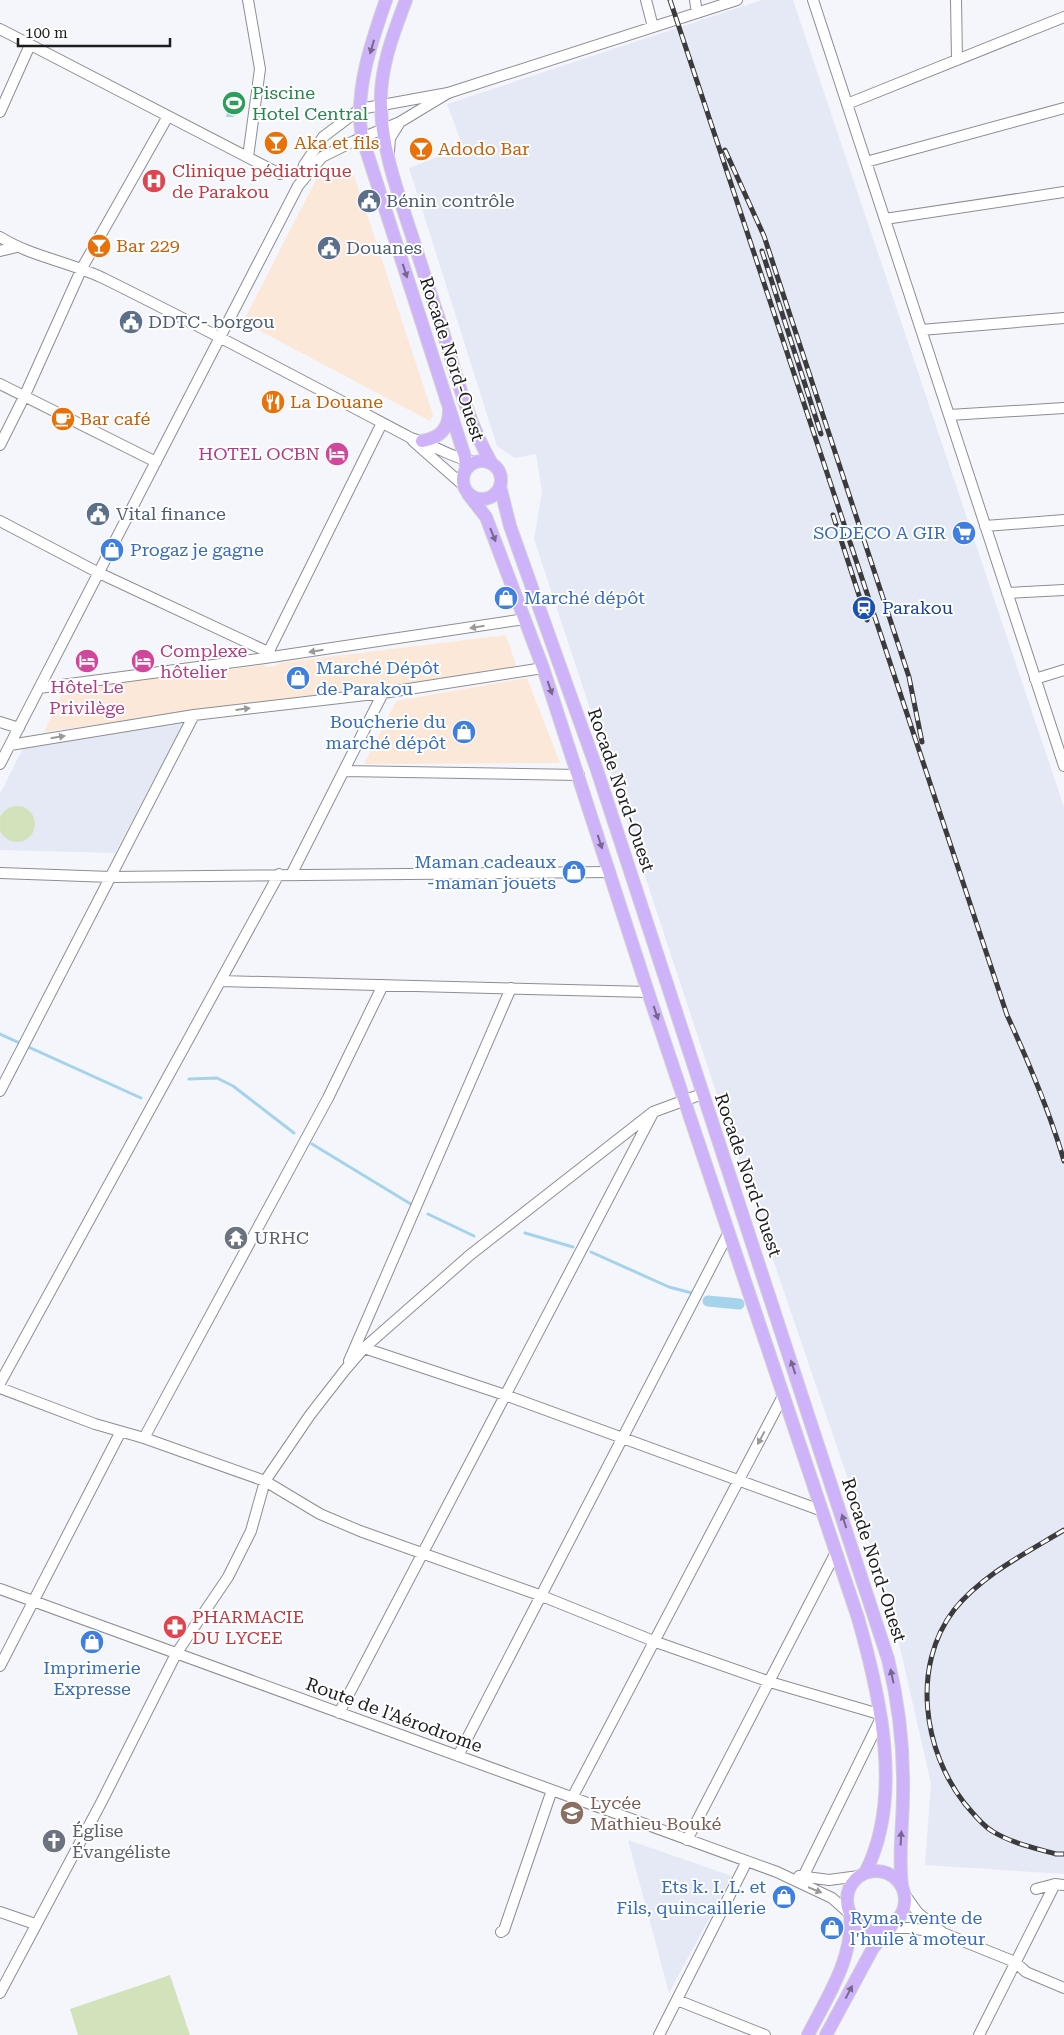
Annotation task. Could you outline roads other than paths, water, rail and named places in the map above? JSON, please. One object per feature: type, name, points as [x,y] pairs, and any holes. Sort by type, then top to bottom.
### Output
[{"type":"main road","name":"Rocade Nord-Ouest","points":[[386,0],[366,68],[360,109],[362,137],[469,464]]},
{"type":"main road","name":"Rocade Nord-Ouest","points":[[406,0],[391,40],[383,72],[380,104],[388,157],[465,401],[483,450],[491,462]]},
{"type":"main road","points":[[416,440],[436,437],[445,429],[449,418],[449,405]]},
{"type":"main road","points":[[491,462],[501,475],[500,486],[494,495],[484,499],[466,489],[469,464],[491,462]]},
{"type":"main road","name":"Rocade Nord-Ouest","points":[[500,486],[510,526],[596,767],[888,1659],[902,1738],[903,1796],[900,1856],[903,1891]]},
{"type":"main road","name":"Rocade Nord-Ouest","points":[[466,489],[486,516],[543,668],[648,992],[686,1100],[820,1510],[858,1618],[873,1675],[880,1717],[885,1770],[884,1816],[879,1840],[862,1874]]},
{"type":"main road","points":[[808,2035],[844,1959],[850,1938],[850,1914],[846,1902],[848,1890],[862,1874],[877,1871],[889,1874],[903,1891],[904,1907],[873,1948],[826,2035]]},
{"type":"main road","points":[[850,1914],[864,1927],[889,1926]]},
{"type":"street","points":[[248,0],[260,69],[248,157]]},
{"type":"street","points":[[646,0],[653,27]]},
{"type":"street","points":[[695,0],[697,13]]},
{"type":"street","points":[[0,764],[298,186],[304,165],[322,137],[343,119],[360,109],[448,93],[737,0]]},
{"type":"street","points":[[813,0],[1064,766]]},
{"type":"street","points":[[956,0],[957,60]]},
{"type":"street","points":[[847,104],[1064,17]]},
{"type":"street","points":[[0,29],[280,174]]},
{"type":"street","points":[[0,112],[30,45]]},
{"type":"street","points":[[298,186],[322,157],[362,137],[400,122],[448,93]]},
{"type":"street","points":[[866,162],[1064,108]]},
{"type":"street","points":[[0,445],[82,268],[168,116]]},
{"type":"street","points":[[388,157],[390,138],[400,122]]},
{"type":"street","points":[[885,219],[1064,192]]},
{"type":"street","points":[[0,237],[17,247],[82,268],[221,336],[382,423],[469,464]]},
{"type":"street","points":[[0,250],[17,247]]},
{"type":"street","points":[[921,330],[1064,318]]},
{"type":"street","points":[[0,384],[156,462]]},
{"type":"street","points":[[949,415],[1064,408]]},
{"type":"street","points":[[266,655],[382,423]]},
{"type":"street","points":[[416,440],[466,489]]},
{"type":"street","points":[[985,526],[1064,520]]},
{"type":"street","points":[[0,522],[266,655]]},
{"type":"street","points":[[1007,592],[1064,590]]},
{"type":"street","points":[[39,688],[525,619]]},
{"type":"street","points":[[10,745],[194,715],[383,693],[543,668]]},
{"type":"street","points":[[1036,679],[1064,670]]},
{"type":"street","points":[[291,875],[383,693]]},
{"type":"street","points":[[0,1091],[194,715]]},
{"type":"street","points":[[0,722],[19,728]]},
{"type":"street","points":[[344,771],[579,775]]},
{"type":"street","points":[[0,873],[111,877],[610,872]]},
{"type":"street","points":[[0,1382],[279,874]]},
{"type":"street","points":[[221,981],[648,992]]},
{"type":"street","points":[[144,1438],[328,1098],[383,985]]},
{"type":"street","points":[[345,1370],[511,988]]},
{"type":"street","points":[[0,1993],[102,1801],[176,1654],[228,1577],[252,1531],[265,1481],[345,1370],[364,1348],[517,1216],[654,1112],[702,1094]]},
{"type":"street","points":[[339,1713],[654,1112]]},
{"type":"street","points":[[458,1756],[729,1232]]},
{"type":"street","points":[[364,1348],[505,1395],[820,1510]]},
{"type":"street","points":[[0,1388],[120,1432],[144,1438],[265,1481],[320,1514],[423,1555],[542,1596],[656,1642],[770,1682],[880,1717],[803,1877]]},
{"type":"street","points":[[572,1798],[656,1642],[783,1396]]},
{"type":"street","points":[[0,1666],[120,1432]]},
{"type":"street","points":[[687,1840],[835,1554]]},
{"type":"street","name":"Route de l'Aérodrome","points":[[0,1589],[777,1872],[832,1898],[850,1914]]},
{"type":"street","points":[[501,1932],[504,1930],[552,1790]]},
{"type":"street","points":[[659,2035],[747,1861]]},
{"type":"street","name":"Route de l'Aérodrome","points":[[777,1872],[830,1880],[862,1874]]},
{"type":"street","points":[[1036,1889],[1059,1884]]},
{"type":"street","points":[[979,2035],[1015,1962],[1059,1884]]},
{"type":"street","points":[[903,1891],[918,1913],[943,1933]]},
{"type":"street","points":[[0,1912],[35,1924]]},
{"type":"street","points":[[889,1926],[943,1933],[1015,1962],[1026,1972],[1064,1988]]},
{"type":"street","points":[[677,2000],[765,2035]]},
{"type":"water","name":"Piscine Hotel Central","points":[[235,90],[240,93],[238,113],[233,117],[226,117],[231,93]]},
{"type":"waterway","points":[[0,1034],[141,1098]]},
{"type":"waterway","points":[[189,1079],[217,1078],[233,1086],[294,1133]]},
{"type":"waterway","points":[[312,1144],[414,1206]]},
{"type":"waterway","points":[[428,1214],[474,1236]]},
{"type":"waterway","points":[[525,1233],[573,1247]]},
{"type":"waterway","points":[[591,1252],[669,1287],[692,1293]]},
{"type":"waterway","points":[[708,1301],[739,1304]]},
{"type":"railway","points":[[670,0],[1007,1015],[1038,1087],[1064,1161]]},
{"type":"railway","points":[[725,150],[764,236],[909,677],[922,742]]},
{"type":"railway","points":[[762,251],[821,434]]},
{"type":"railway","points":[[833,515],[867,620]]},
{"type":"railway","points":[[1064,1530],[991,1575],[965,1597],[940,1632],[932,1656],[928,1682],[928,1708],[932,1734],[940,1759],[951,1783],[965,1804],[985,1826],[999,1835],[1032,1847],[1056,1854],[1064,1854]]},
{"type":"place","name":"Piscine Hotel Central","points":[[234,103]]},
{"type":"place","name":"Aka et fils","points":[[276,143]]},
{"type":"place","name":"Adodo Bar","points":[[421,149]]},
{"type":"place","name":"Clinique pédiatrique de Parakou","points":[[154,181]]},
{"type":"place","name":"Bénin contrôle","points":[[369,201]]},
{"type":"place","name":"Bar 229","points":[[99,246]]},
{"type":"place","name":"Douanes","points":[[329,248]]},
{"type":"place","name":"DDTC- borgou","points":[[131,322]]},
{"type":"place","name":"La Douane","points":[[273,402]]},
{"type":"place","name":"Bar café","points":[[63,419]]},
{"type":"place","name":"HOTEL OCBN","points":[[337,454]]},
{"type":"place","name":"Vital finance","points":[[98,514]]},
{"type":"place","name":"SODECO A GIR","points":[[964,533]]},
{"type":"place","name":"Progaz je gagne","points":[[112,550]]},
{"type":"place","name":"Marché dépôt","points":[[506,598]]},
{"type":"place","name":"Parakou","points":[[864,608]]},
{"type":"place","name":"Hôtel Le Privilège","points":[[87,661]]},
{"type":"place","name":"Complexe hôtelier","points":[[143,661]]},
{"type":"place","name":"Marché Dépôt de Parakou","points":[[298,678]]},
{"type":"place","name":"Boucherie du marché dépôt","points":[[464,732]]},
{"type":"place","name":"Maman cadeaux -maman jouets","points":[[574,872]]},
{"type":"place","name":"URHC","points":[[236,1238]]},
{"type":"place","name":"PHARMACIE DU LYCEE","points":[[175,1627]]},
{"type":"place","name":"Imprimerie Expresse","points":[[92,1642]]},
{"type":"place","name":"Lycée Mathieu Bouké","points":[[572,1813]]},
{"type":"place","name":"Église Évangéliste","points":[[54,1841]]},
{"type":"place","name":"Ets k. I. L. et Fils, quincaillerie","points":[[784,1897]]},
{"type":"place","name":"Ryma, vente de l'huile à moteur","points":[[832,1928]]}]
